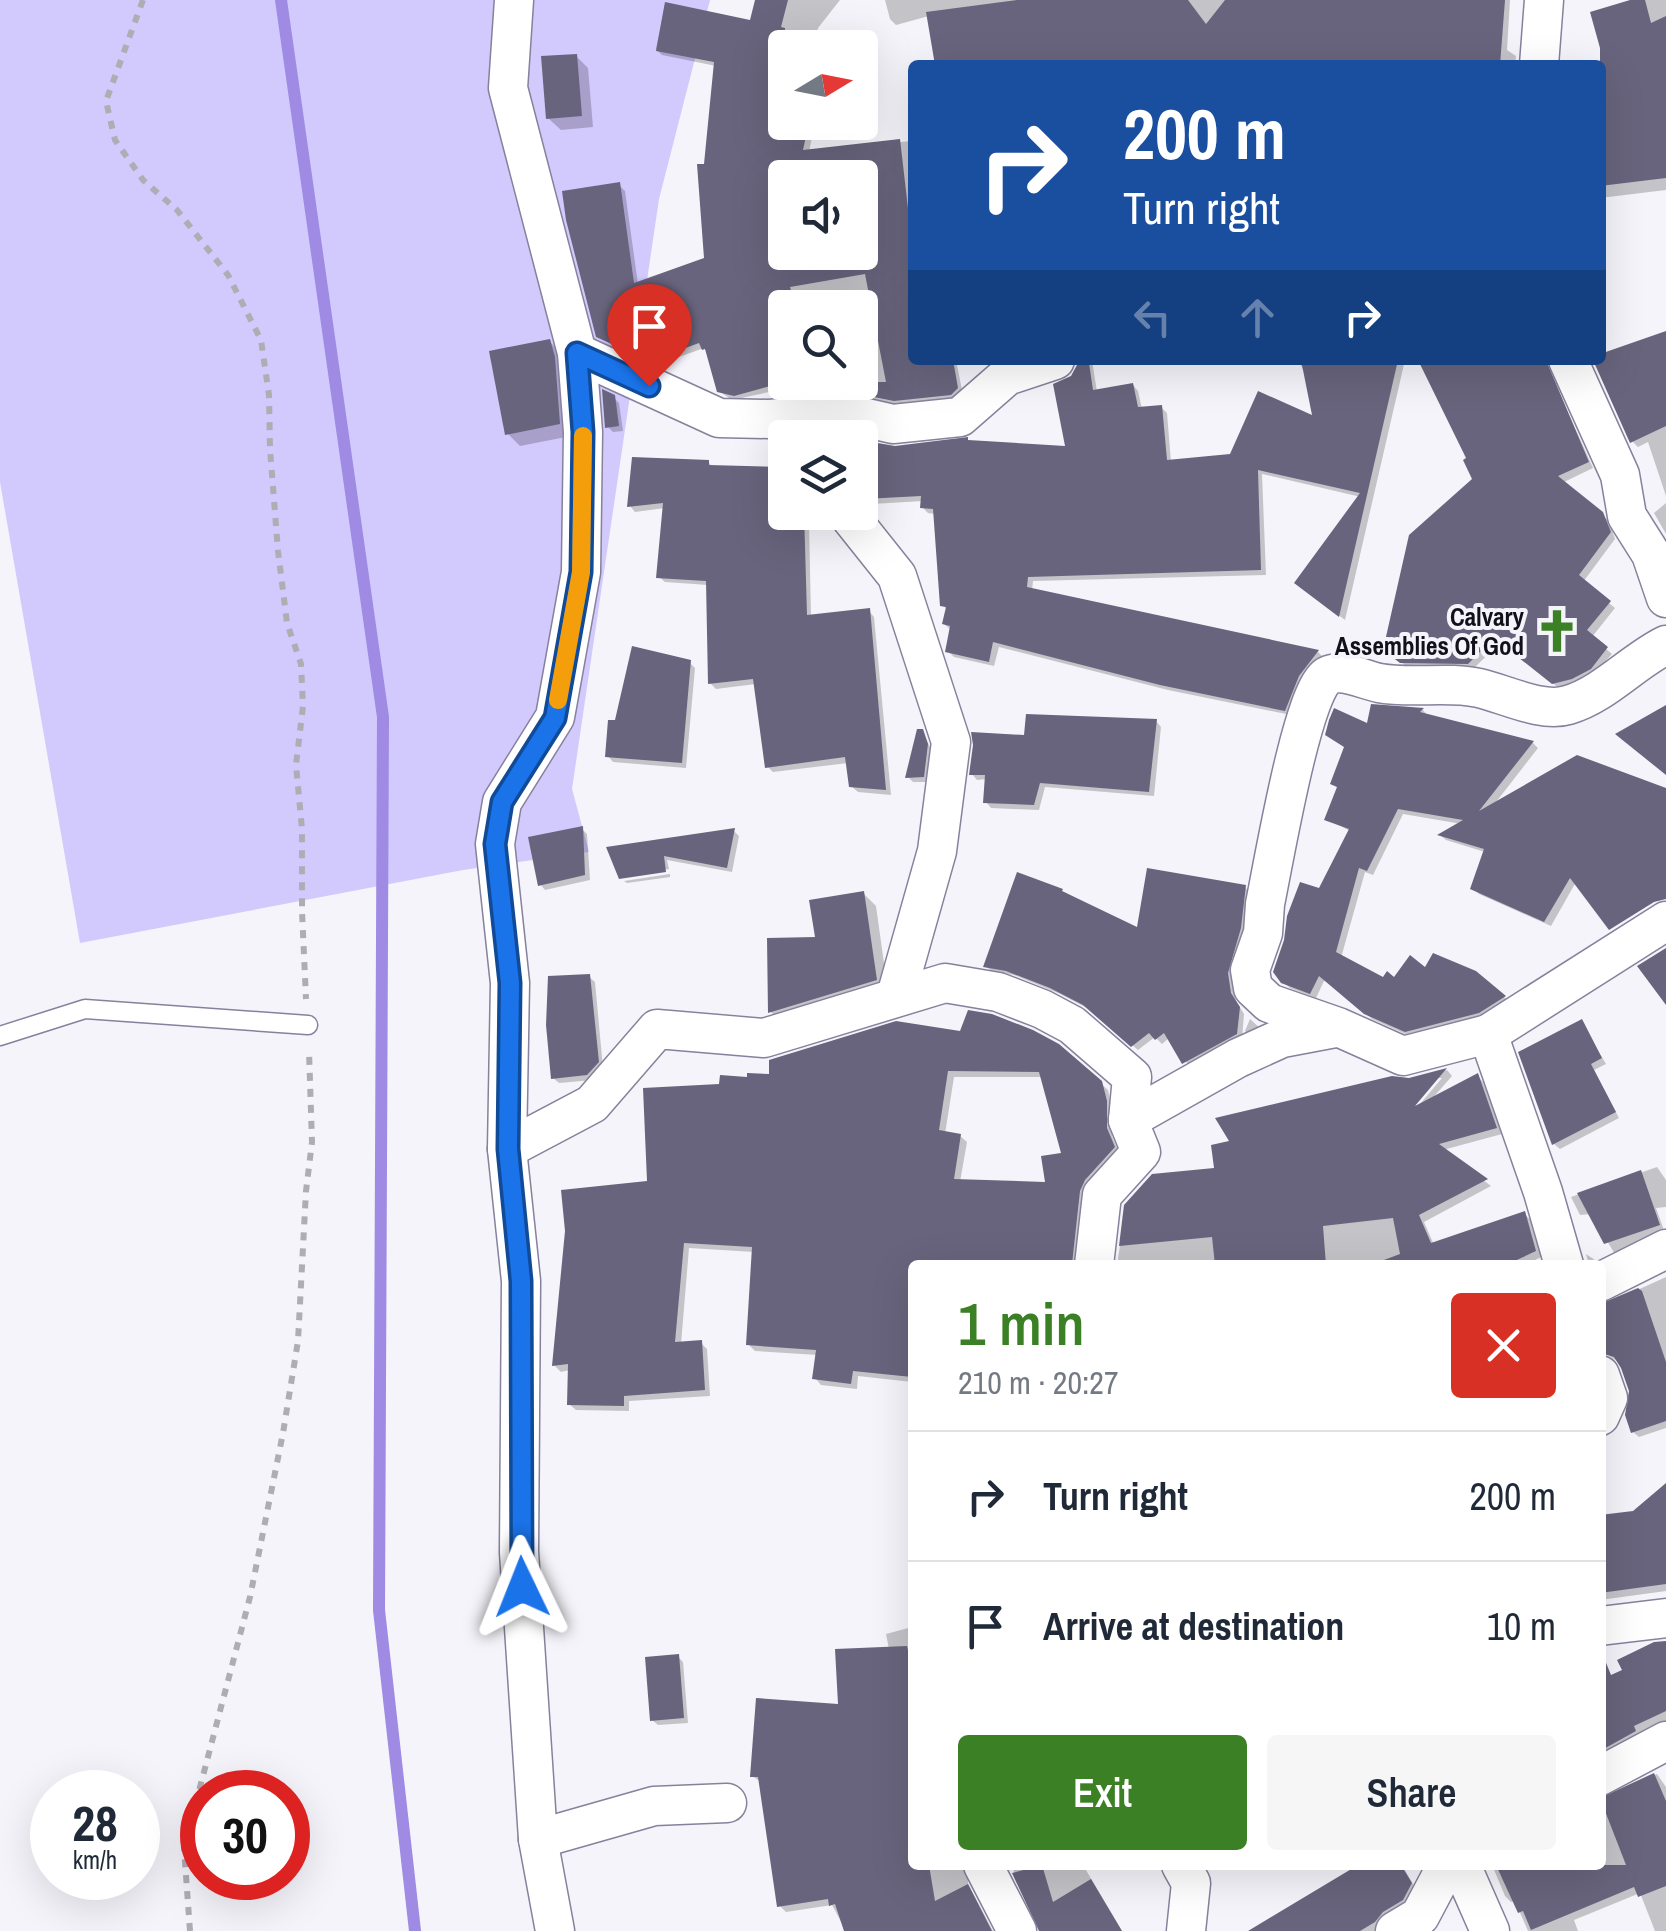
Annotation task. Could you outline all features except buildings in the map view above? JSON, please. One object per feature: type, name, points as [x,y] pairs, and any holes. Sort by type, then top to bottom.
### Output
[{"type":"street","points":[[514,0],[508,88],[577,353],[583,432],[581,572],[555,718],[502,802],[495,844],[510,983],[508,1149],[521,1281],[519,1552],[538,1839],[555,1931]]},
{"type":"street","points":[[1539,60],[1544,0]]},
{"type":"street","points":[[577,353],[720,418],[782,420]]},
{"type":"street","points":[[878,424],[960,418],[1006,376],[1040,365]]},
{"type":"street","points":[[1570,365],[1612,454],[1626,516],[1651,554],[1666,598]]},
{"type":"street","points":[[860,530],[897,576],[951,742],[937,851],[896,996]]},
{"type":"street","points":[[1665,637],[1632,670],[1566,706],[1524,703],[1476,687],[1405,686],[1338,672],[1325,678],[1302,727],[1265,904],[1264,933],[1250,970],[1253,988],[1268,1003],[1338,1027],[1403,1056],[1488,1034],[1666,920]]},
{"type":"street","points":[[508,1149],[592,1104],[657,1030],[764,1038],[945,983],[998,992],[1072,1025],[1132,1077],[1128,1120],[1141,1152],[1102,1195],[1095,1260]]},
{"type":"street","points":[[1128,1120],[1238,1058],[1282,1038],[1338,1027]]},
{"type":"street","points":[[1488,1034],[1544,1192],[1563,1260]]},
{"type":"street","points":[[1606,1279],[1666,1249]]},
{"type":"street","points":[[1606,1625],[1666,1618]]},
{"type":"street","points":[[1606,1774],[1662,1752]]},
{"type":"street","points":[[538,1839],[654,1806],[727,1803]]},
{"type":"street","points":[[986,1870],[1017,1931]]},
{"type":"street","points":[[1184,1870],[1192,1883],[1186,1931]]},
{"type":"street","points":[[1395,1931],[1420,1916],[1445,1870]]},
{"type":"street","points":[[1463,1870],[1490,1931]]},
{"type":"lane","points":[[0,1036],[85,1009],[308,1025]]},
{"type":"path","points":[[143,0],[106,101],[115,140],[143,180],[177,210],[228,275],[260,340],[270,395],[278,551],[287,623],[301,664],[303,706],[296,764],[302,829],[312,1142],[298,1341],[250,1597],[184,1848],[190,1931]]},
{"type":"shaded area","points":[[0,0],[710,0],[659,199],[572,789],[589,852],[463,870],[80,943],[0,482]]},
{"type":"waterway","points":[[281,0],[383,717],[379,1610],[415,1931]]},
{"type":"slow traffic","points":[[558,700],[581,572],[583,436]]},
{"type":"place","name":"Calvary Assemblies Of God","points":[[1557,631]]},
{"type":"route","points":[[522,1587],[521,1281],[508,1149],[510,983],[495,844],[502,802],[555,718],[581,572],[583,432],[577,353],[649,386]]}]
